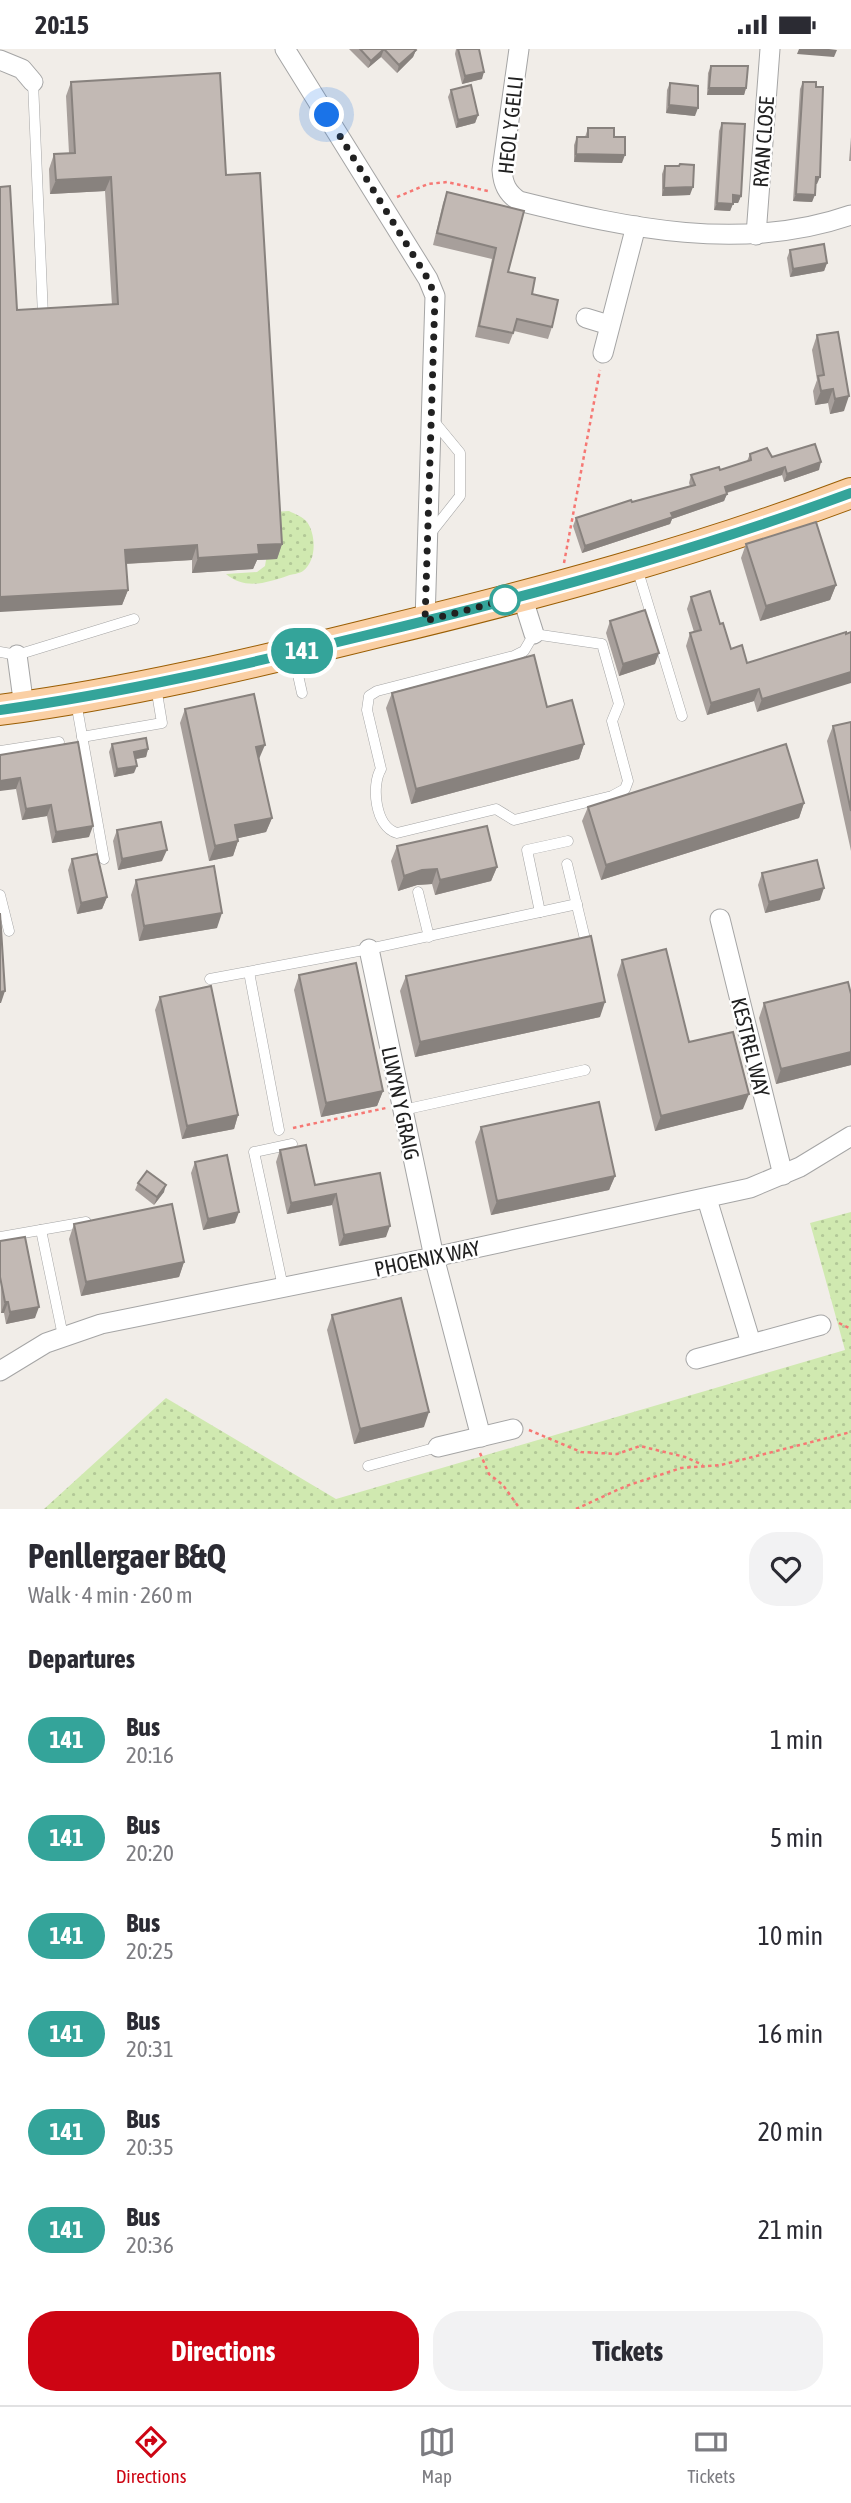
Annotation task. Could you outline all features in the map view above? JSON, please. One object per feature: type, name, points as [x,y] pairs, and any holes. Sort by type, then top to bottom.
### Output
[{"type":"main road","points":[[12,708],[155,684],[523,596],[636,564],[851,493]]},
{"type":"street","points":[[285,49],[428,279],[435,296],[425,621]]},
{"type":"street","name":"HEOL Y GELLI","points":[[519,49],[503,162],[505,186],[519,201],[636,226],[710,234],[756,235],[815,225],[851,215]]},
{"type":"street","name":"RYAN CLOSE","points":[[756,235],[770,49]]},
{"type":"street","points":[[0,60],[22,69],[33,82]]},
{"type":"street","points":[[603,353],[636,226]]},
{"type":"street","points":[[586,318],[609,325]]},
{"type":"street","points":[[523,596],[534,634]]},
{"type":"street","points":[[8,654],[12,708]]},
{"type":"street","name":"KESTREL WAY","points":[[720,919],[783,1175]]},
{"type":"street","name":"LLWYN Y GRAIG","points":[[369,950],[434,1257],[478,1438]]},
{"type":"street","name":"PHOENIX WAY","points":[[0,1371],[31,1350],[62,1336],[101,1324],[434,1257],[750,1188],[818,1158],[851,1136]]},
{"type":"street","points":[[707,1199],[751,1343]]},
{"type":"street","points":[[696,1359],[821,1325]]},
{"type":"street","points":[[438,1447],[513,1429]]},
{"type":"lane","points":[[33,82],[43,316]]},
{"type":"lane","points":[[428,536],[460,496],[460,453],[432,418]]},
{"type":"lane","points":[[636,564],[682,716]]},
{"type":"lane","points":[[8,654],[134,619]]},
{"type":"lane","points":[[534,634],[602,644],[619,703],[612,721],[627,779],[625,789],[612,796],[514,820],[496,809],[392,832],[384,823],[377,799],[376,779],[382,769],[367,710],[369,696],[377,691],[514,656],[524,651],[534,634]]},
{"type":"lane","points":[[293,653],[302,693]]},
{"type":"lane","points":[[82,737],[163,723],[155,684]]},
{"type":"lane","points":[[75,698],[104,859]]},
{"type":"lane","points":[[0,751],[59,742]]},
{"type":"lane","points":[[540,912],[527,850],[568,841]]},
{"type":"lane","points":[[567,864],[586,943]]},
{"type":"lane","points":[[418,892],[429,937]]},
{"type":"lane","points":[[0,895],[9,932]]},
{"type":"lane","points":[[210,979],[369,950],[577,904]]},
{"type":"lane","points":[[248,972],[279,1130]]},
{"type":"lane","points":[[401,1107],[586,1070]]},
{"type":"lane","points":[[283,1286],[254,1152],[292,1144]]},
{"type":"lane","points":[[0,1237],[93,1221]]},
{"type":"lane","points":[[41,1230],[62,1336]]},
{"type":"lane","points":[[368,1466],[438,1447]]},
{"type":"path","points":[[382,204],[428,184],[447,182],[486,192],[505,186]]},
{"type":"path","points":[[560,585],[603,353]]},
{"type":"path","points":[[279,1130],[401,1107]]},
{"type":"path","points":[[513,1429],[534,1431],[581,1452],[617,1454],[640,1446],[685,1457],[706,1466]]},
{"type":"path","points":[[576,1509],[637,1482],[681,1468],[721,1465],[851,1431]]},
{"type":"path","points":[[478,1438],[489,1473],[503,1485],[520,1509]]},
{"type":"green space","points":[[289,511],[305,520],[310,527],[314,547],[308,567],[300,573],[256,584],[241,582],[226,574],[257,572],[265,566],[274,512]]},
{"type":"green space","points":[[851,1212],[851,1509],[44,1509],[166,1398],[336,1499],[845,1350],[810,1223]]},
{"type":"building","points":[[360,49],[384,49],[371,61]]},
{"type":"building","points":[[384,49],[415,49],[416,50],[399,65]]},
{"type":"building","points":[[458,49],[479,49],[484,72],[465,76]]},
{"type":"building","points":[[711,66],[748,66],[746,88],[709,88]]},
{"type":"building","points":[[220,73],[226,175],[260,173],[282,544],[258,545],[259,554],[198,558],[197,545],[125,550],[128,590],[0,597],[0,187],[10,186],[17,310],[118,304],[111,177],[56,180],[54,154],[75,153],[71,82]]},
{"type":"building","points":[[803,82],[816,82],[816,87],[823,87],[820,177],[816,177],[815,195],[796,194]]},
{"type":"building","points":[[670,83],[698,86],[698,108],[669,105]]},
{"type":"building","points":[[471,85],[478,115],[458,120],[451,90]]},
{"type":"building","points":[[722,123],[745,124],[741,196],[733,195],[733,204],[717,203]]},
{"type":"building","points":[[588,128],[614,128],[614,137],[625,137],[625,155],[576,154],[577,137],[588,137]]},
{"type":"building","points":[[694,165],[693,187],[664,188],[665,166]]},
{"type":"building","points":[[447,192],[524,211],[508,272],[535,278],[532,294],[558,300],[552,327],[517,319],[513,333],[479,326],[496,248],[437,233]]},
{"type":"building","points":[[824,244],[827,263],[793,269],[790,250]]},
{"type":"building","points":[[838,332],[849,396],[835,399],[833,389],[821,391],[818,376],[824,375],[817,335]]},
{"type":"building","points":[[815,444],[821,462],[787,474],[785,467],[725,487],[727,494],[671,513],[673,517],[585,546],[576,518],[631,500],[632,502],[695,485],[691,475],[719,467],[720,470],[751,460],[750,454],[767,448],[772,457]]},
{"type":"building","points":[[816,522],[836,585],[766,606],[746,544]]},
{"type":"building","points":[[710,591],[731,649],[742,645],[747,663],[851,632],[851,672],[762,699],[759,689],[711,703],[690,633],[701,630],[691,597]]},
{"type":"building","points":[[645,610],[659,653],[623,664],[610,621]]},
{"type":"building","points":[[534,655],[547,707],[572,700],[584,744],[416,789],[392,693]]},
{"type":"building","points":[[254,694],[265,745],[256,747],[272,818],[235,825],[238,841],[215,846],[185,709]]},
{"type":"building","points":[[851,722],[851,811],[833,726]]},
{"type":"building","points":[[146,738],[148,749],[134,752],[137,766],[117,769],[112,744]]},
{"type":"building","points":[[78,742],[93,826],[56,832],[51,805],[26,809],[20,778],[0,781],[0,755]]},
{"type":"building","points":[[786,744],[804,803],[606,865],[588,807]]},
{"type":"building","points":[[161,822],[167,850],[122,859],[117,830]]},
{"type":"building","points":[[487,826],[497,867],[440,880],[437,869],[422,870],[404,876],[397,846]]},
{"type":"building","points":[[97,854],[107,897],[81,903],[72,859]]},
{"type":"building","points":[[817,860],[824,888],[769,902],[762,873]]},
{"type":"building","points":[[214,866],[222,913],[144,926],[136,880]]},
{"type":"building","points":[[0,913],[5,991],[0,992]]},
{"type":"building","points":[[591,936],[605,1002],[420,1042],[406,976]]},
{"type":"building","points":[[666,949],[689,1042],[733,1032],[749,1094],[661,1116],[622,960]]},
{"type":"building","points":[[356,963],[383,1091],[326,1103],[299,975]]},
{"type":"building","points":[[848,982],[851,994],[851,1052],[781,1069],[764,1003]]},
{"type":"building","points":[[211,986],[238,1115],[187,1126],[160,997]]},
{"type":"building","points":[[599,1102],[615,1176],[497,1201],[481,1127]]},
{"type":"building","points":[[306,1145],[315,1185],[380,1173],[390,1226],[344,1235],[336,1194],[291,1203],[280,1150]]},
{"type":"building","points":[[227,1155],[239,1212],[208,1219],[195,1162]]},
{"type":"building","points":[[147,1171],[166,1185],[157,1197],[138,1183]]},
{"type":"building","points":[[172,1204],[184,1262],[86,1282],[74,1224]]},
{"type":"building","points":[[25,1237],[39,1307],[10,1312],[0,1277],[0,1241]]},
{"type":"building","points":[[401,1298],[429,1412],[360,1429],[332,1315]]},
{"type":"bus line","name":"141","points":[[0,710],[155,684],[425,621],[666,555],[851,493]]},
{"type":"route","points":[[327,115],[428,279],[435,296],[425,621],[505,600]]}]
